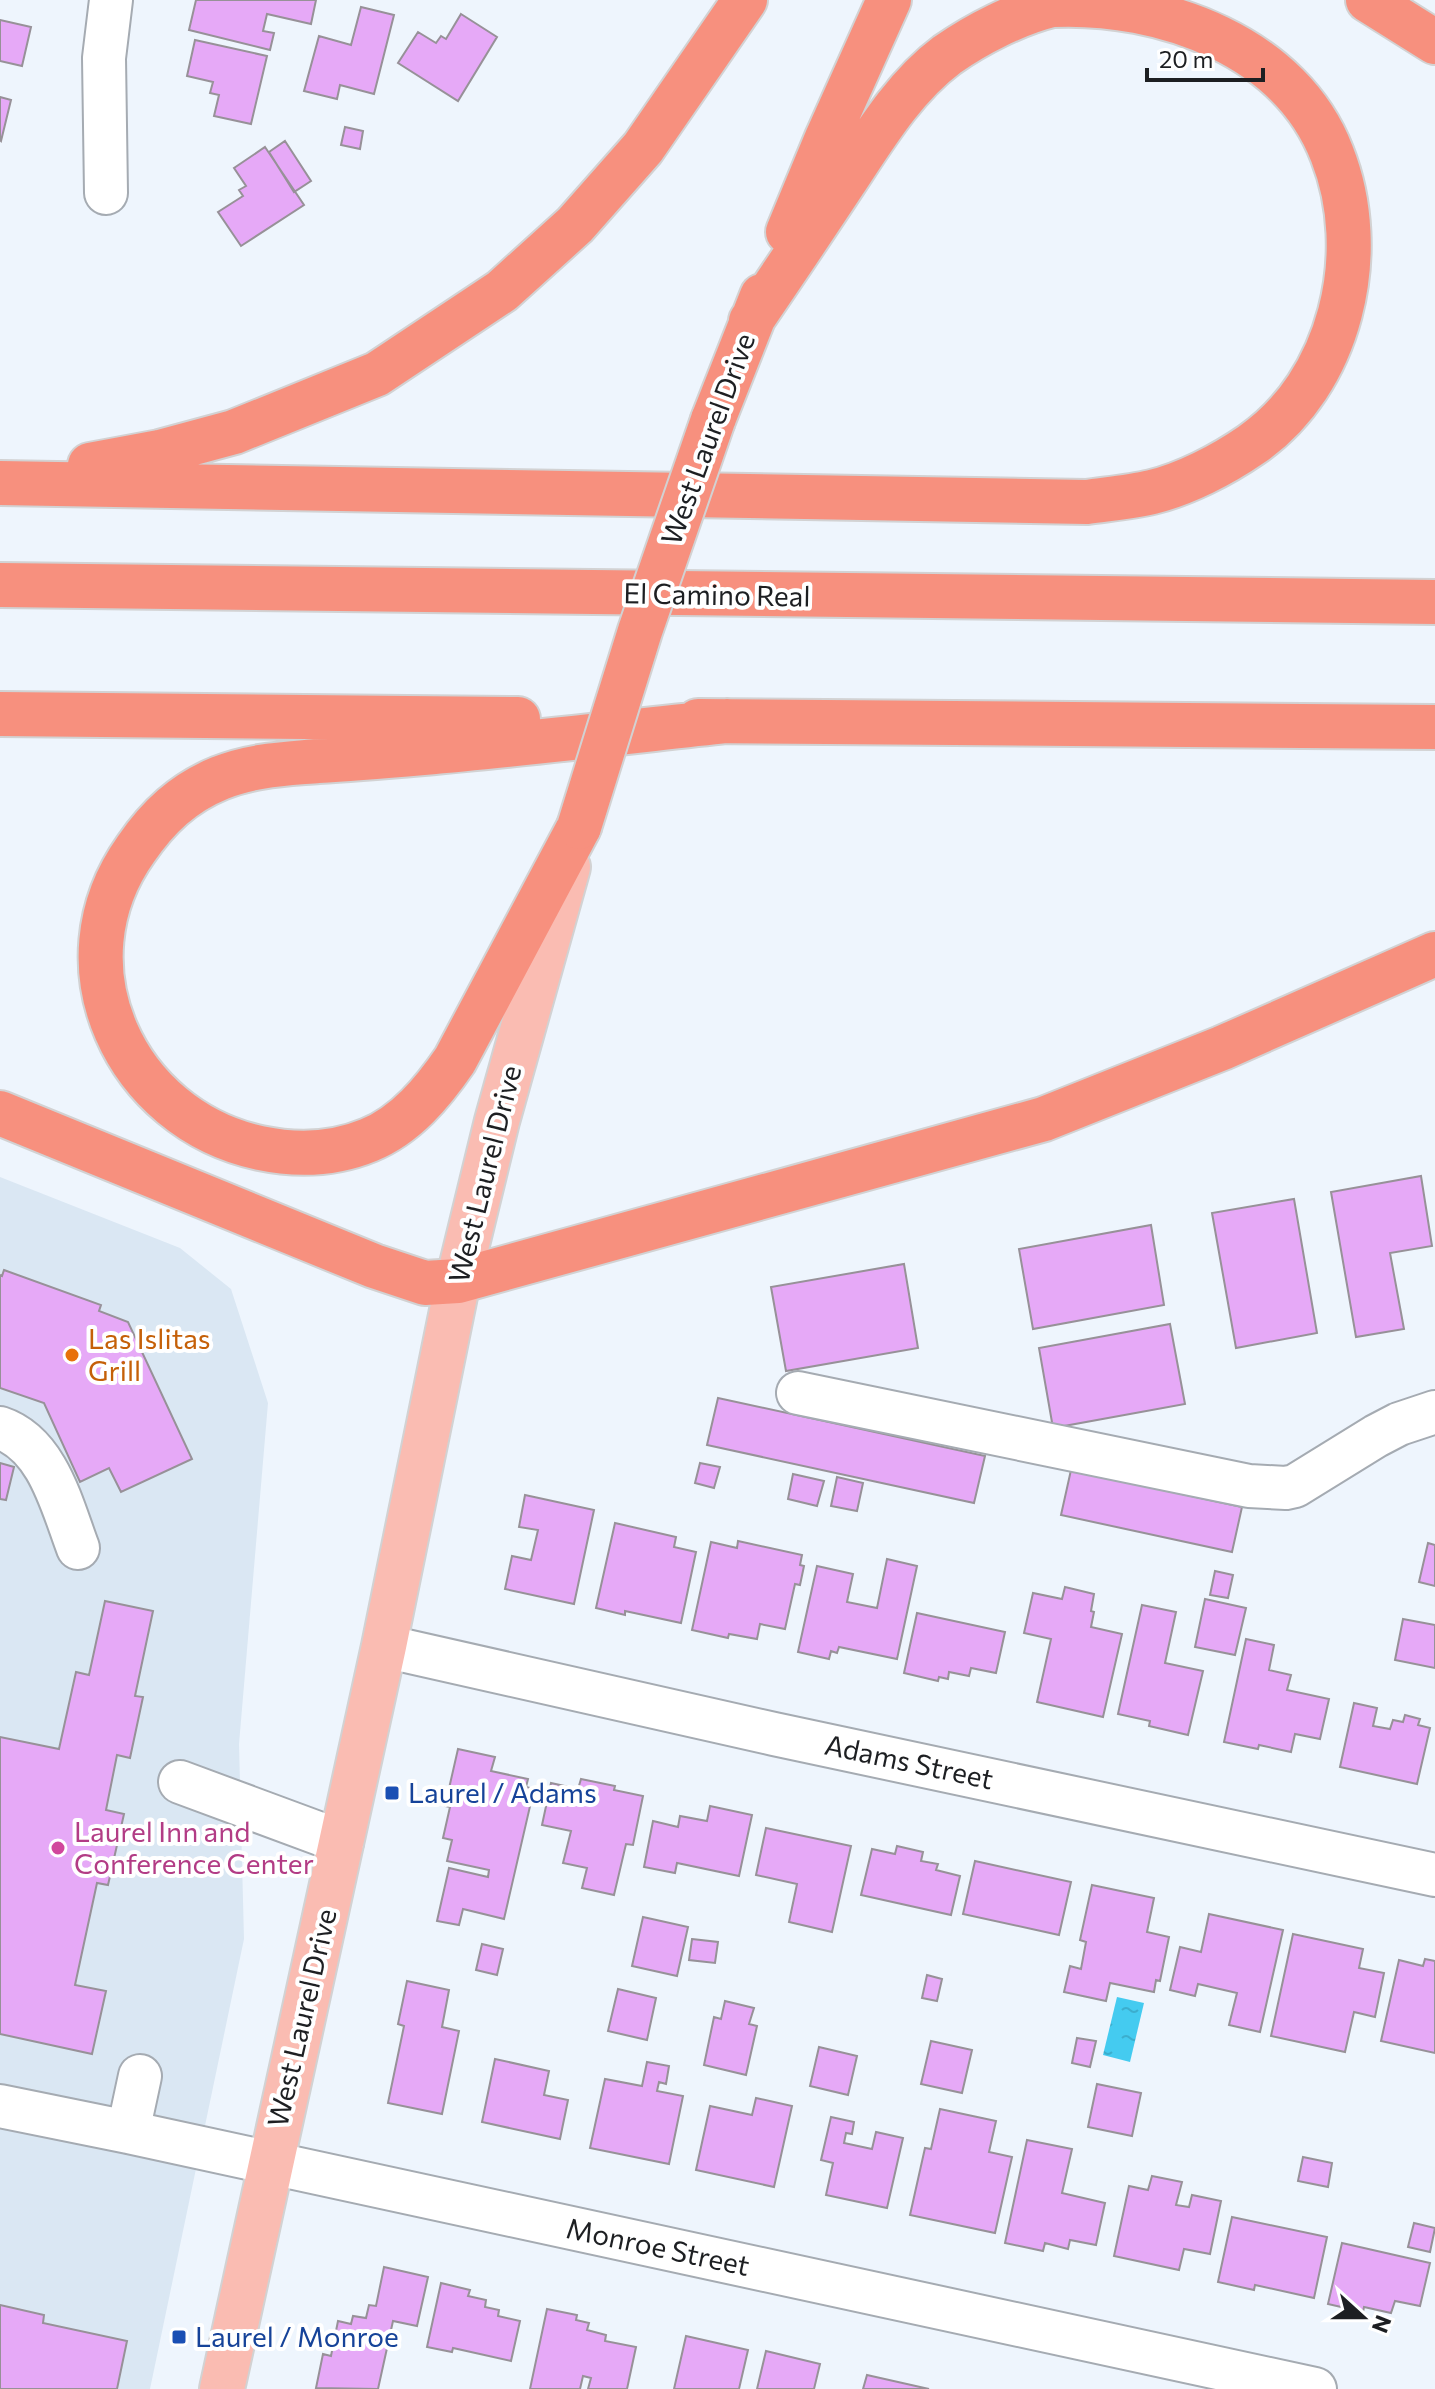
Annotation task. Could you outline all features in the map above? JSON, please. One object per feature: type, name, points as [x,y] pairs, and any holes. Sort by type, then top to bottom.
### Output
[{"type":"highway","points":[[0,476],[51,473],[160,452],[234,432],[377,374],[502,291],[575,225],[643,148],[745,0]]},
{"type":"highway","name":"West Laurel Drive","points":[[579,827],[640,631],[713,420],[827,138],[889,0]]},
{"type":"highway","points":[[0,483],[1087,502],[1153,492],[1203,473],[1252,445],[1282,418],[1307,387],[1327,350],[1340,314],[1350,236],[1345,195],[1332,153],[1317,123],[1269,63],[1237,40],[1203,21],[1164,7],[1126,0],[1089,0],[1052,5],[981,34],[946,56],[911,89],[870,143],[751,321]]},
{"type":"highway","points":[[1368,0],[1435,42]]},
{"type":"highway","name":"El Camino Real","points":[[0,585],[1435,602]]},
{"type":"highway","points":[[0,714],[1435,727]]},
{"type":"highway","points":[[579,827],[455,1060],[419,1105],[400,1122],[372,1139],[338,1150],[309,1154],[281,1152],[220,1136],[189,1119],[166,1100],[139,1072],[119,1040],[105,1002],[99,963],[101,931],[109,897],[126,862],[155,822],[187,795],[220,778],[261,766],[431,752],[727,721]]},
{"type":"highway","points":[[0,1113],[374,1266],[425,1283],[458,1281],[1044,1119],[1222,1048],[1435,954]]},
{"type":"main road","name":"West Laurel Drive","points":[[222,2389],[384,1646],[458,1281],[497,1121],[579,827]]},
{"type":"street","points":[[106,193],[104,58],[111,0]]},
{"type":"street","points":[[798,1393],[1249,1486],[1286,1488],[1295,1486],[1399,1424],[1435,1412]]},
{"type":"street","points":[[0,1428],[23,1441],[35,1453],[51,1478],[78,1548]]},
{"type":"street","name":"Adams Street","points":[[384,1646],[790,1737],[1435,1875]]},
{"type":"street","points":[[180,1782],[342,1842]]},
{"type":"street","points":[[128,2132],[140,2076]]},
{"type":"street","name":"Monroe Street","points":[[0,2106],[1315,2389]]},
{"type":"shaded area","points":[[0,1177],[180,1248],[231,1289],[268,1403],[239,1744],[244,1939],[150,2389],[0,2389]]},
{"type":"water","points":[[1117,1997],[1144,2003],[1130,2062],[1103,2055]]},
{"type":"building","points":[[196,0],[316,0],[311,24],[267,14],[263,31],[274,33],[270,50],[189,30]]},
{"type":"building","points":[[361,7],[394,15],[374,94],[340,85],[337,99],[304,91],[319,36],[351,45]]},
{"type":"building","points":[[461,14],[497,37],[458,101],[398,63],[418,32],[436,43],[441,36],[446,39]]},
{"type":"building","points":[[0,20],[31,27],[22,66],[0,61]]},
{"type":"building","points":[[195,40],[267,56],[251,124],[214,116],[219,95],[210,93],[213,82],[187,76]]},
{"type":"building","points":[[0,97],[11,100],[1,141],[0,140]]},
{"type":"building","points":[[345,127],[363,131],[360,149],[341,145]]},
{"type":"building","points":[[285,141],[311,181],[294,192],[269,152]]},
{"type":"building","points":[[265,147],[304,205],[241,246],[218,212],[243,196],[239,190],[246,186],[234,168]]},
{"type":"building","points":[[1421,1176],[1432,1246],[1390,1253],[1404,1329],[1356,1337],[1331,1192]]},
{"type":"building","points":[[1294,1199],[1317,1333],[1236,1348],[1212,1213]]},
{"type":"building","points":[[1151,1225],[1164,1305],[1033,1329],[1019,1249]]},
{"type":"building","points":[[904,1264],[918,1348],[786,1371],[771,1287]]},
{"type":"building","name":"Las Islitas Grill","points":[[4,1270],[101,1305],[99,1311],[128,1322],[192,1459],[121,1492],[109,1468],[80,1482],[44,1403],[0,1388],[0,1275]]},
{"type":"building","points":[[1170,1324],[1185,1404],[1053,1428],[1039,1348]]},
{"type":"building","points":[[718,1398],[985,1456],[974,1503],[707,1445]]},
{"type":"building","points":[[0,1463],[14,1467],[6,1500],[0,1499]]},
{"type":"building","points":[[700,1463],[720,1467],[714,1488],[695,1483]]},
{"type":"building","points":[[1071,1470],[1242,1507],[1232,1552],[1061,1515]]},
{"type":"building","points":[[793,1474],[824,1481],[817,1506],[788,1499]]},
{"type":"building","points":[[837,1477],[863,1483],[857,1511],[831,1506]]},
{"type":"building","points":[[525,1495],[594,1510],[574,1604],[505,1589],[512,1556],[531,1560],[538,1530],[519,1527]]},
{"type":"building","points":[[615,1523],[676,1537],[674,1547],[696,1552],[681,1623],[596,1608]]},
{"type":"building","points":[[738,1541],[802,1555],[800,1565],[804,1566],[800,1585],[795,1584],[785,1629],[760,1624],[757,1639],[729,1634],[728,1638],[692,1630],[711,1542],[737,1548]]},
{"type":"building","points":[[1428,1543],[1435,1545],[1435,1586],[1419,1582]]},
{"type":"building","points":[[887,1559],[917,1566],[897,1659],[839,1647],[837,1653],[831,1651],[829,1659],[798,1652],[817,1566],[853,1574],[847,1602],[877,1608]]},
{"type":"building","points":[[1215,1571],[1233,1575],[1228,1598],[1210,1595]]},
{"type":"building","points":[[1065,1587],[1094,1594],[1091,1627],[1122,1634],[1103,1717],[1037,1702],[1051,1639],[1024,1633],[1033,1593],[1062,1599]]},
{"type":"building","points":[[1205,1599],[1246,1608],[1235,1655],[1195,1647]]},
{"type":"building","name":"Laurel Inn and Conference Center","points":[[105,1601],[153,1611],[135,1696],[143,1697],[130,1758],[117,1755],[106,1810],[124,1814],[108,1885],[97,1883],[75,1985],[106,1991],[92,2054],[0,2034],[0,1737],[59,1749],[76,1672],[89,1675]]},
{"type":"building","points":[[1142,1605],[1176,1612],[1165,1663],[1203,1671],[1188,1735],[1149,1726],[1150,1721],[1118,1714]]},
{"type":"building","points":[[917,1613],[1005,1632],[996,1673],[971,1668],[969,1676],[949,1672],[948,1679],[939,1677],[938,1681],[904,1673]]},
{"type":"building","points":[[1403,1619],[1435,1625],[1435,1668],[1395,1660]]},
{"type":"building","points":[[1246,1639],[1274,1645],[1269,1670],[1291,1675],[1287,1690],[1329,1699],[1320,1739],[1295,1734],[1291,1752],[1224,1742]]},
{"type":"building","points":[[1354,1703],[1377,1708],[1373,1726],[1390,1729],[1393,1720],[1403,1722],[1405,1715],[1420,1719],[1418,1725],[1430,1728],[1417,1784],[1340,1767]]},
{"type":"building","points":[[458,1749],[495,1757],[491,1771],[528,1779],[526,1787],[534,1789],[504,1919],[463,1909],[459,1925],[437,1921],[449,1868],[488,1877],[489,1870],[447,1861],[452,1840],[443,1838],[450,1807],[445,1806]]},
{"type":"building","points":[[581,1779],[643,1796],[633,1845],[626,1844],[614,1895],[582,1888],[587,1868],[563,1863],[571,1831],[542,1825],[551,1783],[578,1789]]},
{"type":"building","points":[[710,1806],[752,1815],[739,1876],[677,1863],[675,1873],[644,1867],[653,1821],[678,1827],[680,1816],[707,1821]]},
{"type":"building","points":[[766,1828],[851,1846],[832,1932],[789,1922],[797,1884],[756,1875]]},
{"type":"building","points":[[897,1846],[923,1852],[921,1861],[938,1864],[936,1870],[960,1876],[951,1915],[861,1895],[872,1849],[895,1854]]},
{"type":"building","points":[[975,1861],[1071,1882],[1059,1935],[963,1914]]},
{"type":"building","points":[[1092,1885],[1154,1898],[1147,1932],[1169,1937],[1160,1981],[1156,1980],[1154,1992],[1110,1983],[1106,2001],[1064,1992],[1070,1966],[1081,1969],[1086,1942],[1080,1940]]},
{"type":"building","points":[[1209,1914],[1283,1930],[1260,2032],[1229,2025],[1237,1993],[1198,1984],[1195,1996],[1170,1990],[1180,1947],[1201,1952]]},
{"type":"building","points":[[643,1917],[688,1927],[677,1976],[632,1966]]},
{"type":"building","points":[[1293,1934],[1363,1949],[1359,1968],[1384,1973],[1375,2017],[1354,2012],[1345,2052],[1271,2036]]},
{"type":"building","points":[[692,1939],[718,1942],[715,1963],[689,1960]]},
{"type":"building","points":[[482,1944],[503,1949],[497,1975],[476,1970]]},
{"type":"building","points":[[1425,1959],[1435,1961],[1435,2053],[1381,2041],[1399,1960],[1423,1966]]},
{"type":"building","points":[[927,1975],[942,1979],[937,2001],[922,1998]]},
{"type":"building","points":[[407,1981],[449,1990],[442,2027],[459,2031],[442,2114],[388,2103],[404,2026],[398,2024]]},
{"type":"building","points":[[618,1989],[656,1998],[647,2040],[608,2031]]},
{"type":"building","points":[[725,2001],[754,2008],[749,2024],[757,2026],[746,2075],[704,2065],[714,2017],[721,2019]]},
{"type":"building","points":[[1077,2038],[1096,2041],[1090,2067],[1072,2063]]},
{"type":"building","points":[[931,2041],[972,2050],[962,2093],[921,2084]]},
{"type":"building","points":[[819,2047],[857,2056],[848,2095],[810,2086]]},
{"type":"building","points":[[495,2059],[549,2071],[544,2095],[568,2100],[560,2139],[482,2122]]},
{"type":"building","points":[[647,2062],[669,2066],[666,2084],[659,2082],[657,2091],[683,2096],[669,2164],[590,2148],[605,2079],[642,2086]]},
{"type":"building","points":[[1097,2084],[1141,2093],[1132,2136],[1088,2127]]},
{"type":"building","points":[[756,2098],[792,2106],[774,2187],[696,2170],[710,2106],[752,2115]]},
{"type":"building","points":[[940,2109],[996,2121],[989,2152],[1012,2157],[995,2233],[910,2215],[925,2148],[931,2149]]},
{"type":"building","points":[[831,2117],[854,2122],[852,2134],[846,2133],[844,2143],[872,2149],[876,2132],[903,2138],[887,2208],[826,2195],[833,2163],[821,2160]]},
{"type":"building","points":[[1027,2140],[1072,2149],[1062,2193],[1105,2203],[1096,2245],[1070,2240],[1068,2249],[1045,2243],[1043,2251],[1005,2243]]},
{"type":"building","points":[[1303,2157],[1332,2163],[1328,2187],[1298,2181]]},
{"type":"building","points":[[1152,2176],[1182,2182],[1176,2205],[1189,2207],[1192,2195],[1221,2201],[1210,2254],[1184,2249],[1179,2270],[1114,2256],[1129,2186],[1148,2190]]},
{"type":"building","points":[[1232,2217],[1327,2237],[1314,2298],[1255,2285],[1254,2290],[1218,2282]]},
{"type":"building","points":[[1414,2223],[1435,2228],[1430,2252],[1408,2247]]},
{"type":"building","points":[[1342,2243],[1430,2263],[1420,2306],[1395,2301],[1391,2313],[1364,2307],[1363,2312],[1328,2304]]},
{"type":"building","points":[[384,2267],[428,2277],[417,2326],[393,2321],[378,2389],[316,2388],[323,2354],[331,2356],[338,2321],[351,2324],[353,2316],[366,2318],[369,2305],[376,2306]]},
{"type":"building","points":[[441,2283],[470,2290],[468,2296],[486,2300],[485,2307],[499,2310],[498,2316],[520,2321],[511,2361],[453,2348],[452,2352],[427,2347]]},
{"type":"building","points":[[0,2305],[44,2315],[43,2323],[127,2341],[117,2389],[0,2389]]},
{"type":"building","points":[[547,2309],[577,2315],[576,2320],[589,2323],[587,2330],[606,2335],[605,2341],[636,2347],[627,2389],[588,2389],[591,2378],[583,2376],[580,2389],[530,2389]]},
{"type":"building","points":[[686,2336],[748,2350],[739,2389],[674,2389]]},
{"type":"building","points":[[766,2351],[820,2364],[814,2389],[757,2389]]},
{"type":"building","points":[[867,2375],[929,2389],[863,2389]]},
{"type":"place","name":"Las Islitas Grill","points":[[72,1355]]},
{"type":"place","name":"Laurel / Adams","points":[[392,1793]]},
{"type":"place","name":"Laurel Inn and Conference Center","points":[[58,1848]]},
{"type":"place","name":"Laurel / Monroe","points":[[179,2337]]}]
